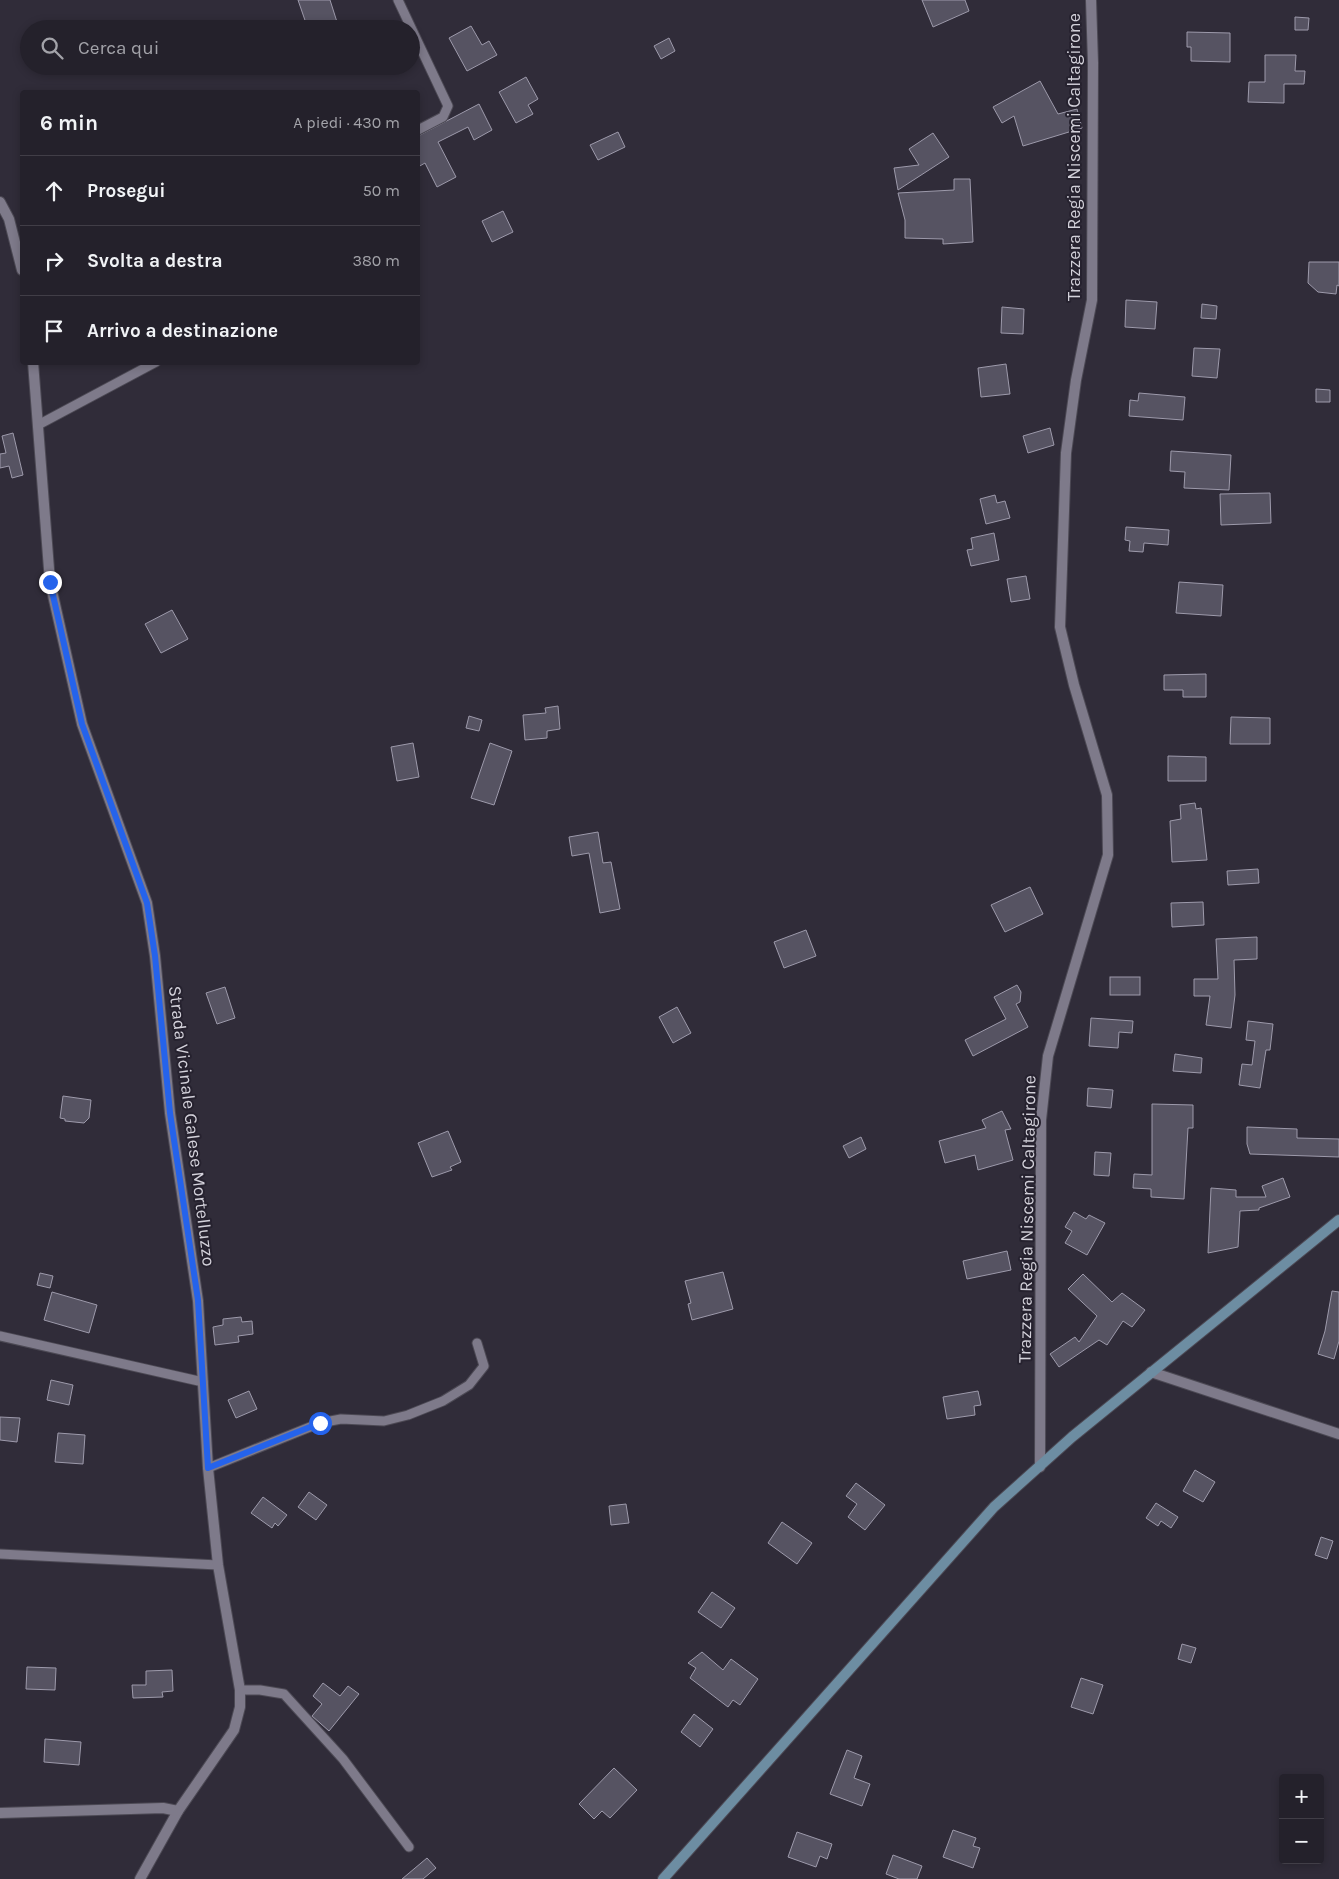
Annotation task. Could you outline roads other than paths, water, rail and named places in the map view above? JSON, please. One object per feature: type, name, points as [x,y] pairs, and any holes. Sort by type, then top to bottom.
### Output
[{"type":"main road","points":[[663,1879],[994,1507],[1151,1372],[1339,1220]]},
{"type":"street","name":"Trazzera Regia Niscemi Caltagirone","points":[[1040,1467],[1042,1120],[1048,1056],[1108,855],[1107,795],[1060,627],[1066,453],[1076,380],[1092,300],[1093,62],[1091,0]]},
{"type":"street","points":[[0,202],[9,219],[20,262]]},
{"type":"street","name":"Strada Vicinale Galese Mortelluzzo","points":[[33,365],[40,475],[50,582],[82,724],[147,903],[155,956],[170,1113],[198,1300],[208,1468],[218,1566],[240,1690],[240,1707],[234,1730],[178,1810],[140,1879]]},
{"type":"street","points":[[1151,1372],[1339,1434]]},
{"type":"street","points":[[0,1813],[163,1808],[178,1810]]},
{"type":"lane","points":[[398,0],[407,20]]},
{"type":"lane","points":[[420,47],[448,106],[444,117],[420,129]]},
{"type":"lane","points":[[38,425],[150,365]]},
{"type":"lane","points":[[0,1336],[203,1382]]},
{"type":"lane","points":[[208,1468],[320,1423],[341,1419],[384,1421],[408,1415],[443,1401],[469,1385],[484,1366],[477,1343]]},
{"type":"lane","points":[[0,1554],[218,1566]]},
{"type":"lane","points":[[240,1690],[260,1690],[284,1694],[343,1758],[409,1847]]}]
